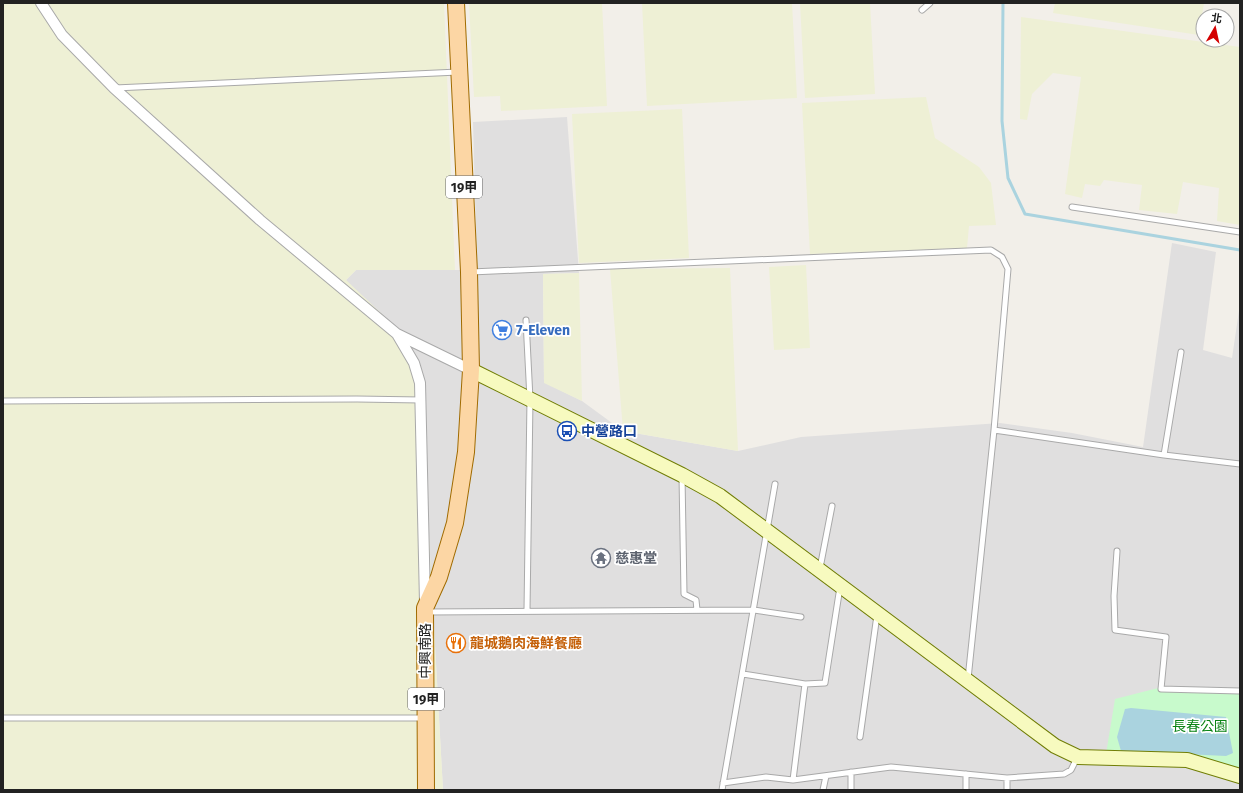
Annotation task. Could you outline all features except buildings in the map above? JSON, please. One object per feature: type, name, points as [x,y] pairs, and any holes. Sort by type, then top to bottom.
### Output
[{"type":"main road","name":"19甲","points":[[425,610],[439,577],[455,523],[466,452],[471,370],[469,272],[458,72],[456,3]]},
{"type":"main road","name":"中興南路","points":[[425,610],[426,790]]},
{"type":"street","points":[[41,3],[62,35],[114,88],[260,220],[396,334],[530,399],[682,475],[720,496],[1055,746],[1078,757],[1187,760],[1240,776]]},
{"type":"street","points":[[396,334],[414,363],[420,383],[425,610]]},
{"type":"lane","points":[[922,10],[930,3]]},
{"type":"lane","points":[[114,88],[458,72]]},
{"type":"lane","points":[[1072,207],[1240,232]]},
{"type":"lane","points":[[469,272],[991,250],[1002,258],[1008,269],[994,430],[968,681]]},
{"type":"lane","points":[[526,320],[530,399],[527,610]]},
{"type":"lane","points":[[1164,455],[1181,352]]},
{"type":"lane","points":[[3,401],[421,400]]},
{"type":"lane","points":[[994,430],[1164,455],[1240,464]]},
{"type":"lane","points":[[682,475],[684,594],[696,600],[697,610]]},
{"type":"lane","points":[[722,790],[768,532],[775,484]]},
{"type":"lane","points":[[820,571],[832,506]]},
{"type":"lane","points":[[1117,551],[1114,596],[1116,630],[1166,637],[1161,689],[1240,691]]},
{"type":"lane","points":[[743,674],[804,684],[825,683],[840,586]]},
{"type":"lane","points":[[425,610],[754,610],[801,617]]},
{"type":"lane","points":[[860,737],[877,613]]},
{"type":"lane","points":[[793,780],[804,684]]},
{"type":"lane","points":[[3,718],[426,718]]},
{"type":"lane","points":[[723,783],[766,777],[793,780],[891,766],[1007,778],[1064,774],[1071,770],[1078,757]]},
{"type":"lane","points":[[851,772],[851,790]]},
{"type":"lane","points":[[966,774],[966,790]]},
{"type":"lane","points":[[823,790],[826,776]]},
{"type":"lane","points":[[1007,778],[1007,790]]},
{"type":"shaded area","points":[[567,117],[579,273],[543,274],[544,382],[582,401],[623,431],[738,451],[801,437],[1000,423],[1072,433],[1143,447],[1172,243],[1216,252],[1203,350],[1232,358],[1240,304],[1240,790],[443,790],[421,392],[346,280],[356,270],[477,270],[473,122]]},
{"type":"green space","points":[[3,3],[444,3],[455,270],[356,270],[346,280],[401,332],[421,392],[443,790],[3,790]]},
{"type":"green space","points":[[602,3],[607,106],[501,111],[500,96],[474,97],[469,4]]},
{"type":"green space","points":[[642,3],[792,3],[797,98],[647,106]]},
{"type":"green space","points":[[800,3],[870,3],[875,94],[805,98]]},
{"type":"green space","points":[[1055,3],[1204,3],[1203,8],[1195,8],[1195,34],[1053,13]]},
{"type":"green space","points":[[1021,17],[1195,41],[1195,48],[1240,47],[1240,225],[1217,221],[1219,188],[1183,182],[1177,214],[1139,210],[1142,185],[1104,180],[1100,186],[1085,184],[1082,198],[1065,194],[1081,77],[1053,73],[1032,94],[1027,120],[1020,119]]},
{"type":"green space","points":[[926,97],[935,138],[979,167],[991,183],[996,225],[969,226],[967,248],[810,254],[802,103]]},
{"type":"green space","points":[[682,109],[689,258],[579,263],[572,114]]},
{"type":"green space","points":[[806,265],[810,348],[774,350],[769,267]]},
{"type":"green space","points":[[730,268],[738,451],[623,431],[610,269]]},
{"type":"green space","points":[[579,273],[582,401],[544,383],[543,274]]},
{"type":"green space","name":"長春公園","points":[[1162,687],[1240,691],[1240,769],[1105,760],[1115,699]]},
{"type":"water","points":[[1131,708],[1226,717],[1233,753],[1226,756],[1121,751],[1117,737],[1125,709]]},
{"type":"waterway","points":[[1003,3],[1002,121],[1008,178],[1025,214],[1240,250]]},
{"type":"place","name":"7-Eleven","points":[[502,330]]},
{"type":"place","name":"中營路口","points":[[567,431]]},
{"type":"place","name":"慈惠堂","points":[[601,558]]},
{"type":"place","name":"龍城鵝肉海鮮餐廳","points":[[456,643]]}]
